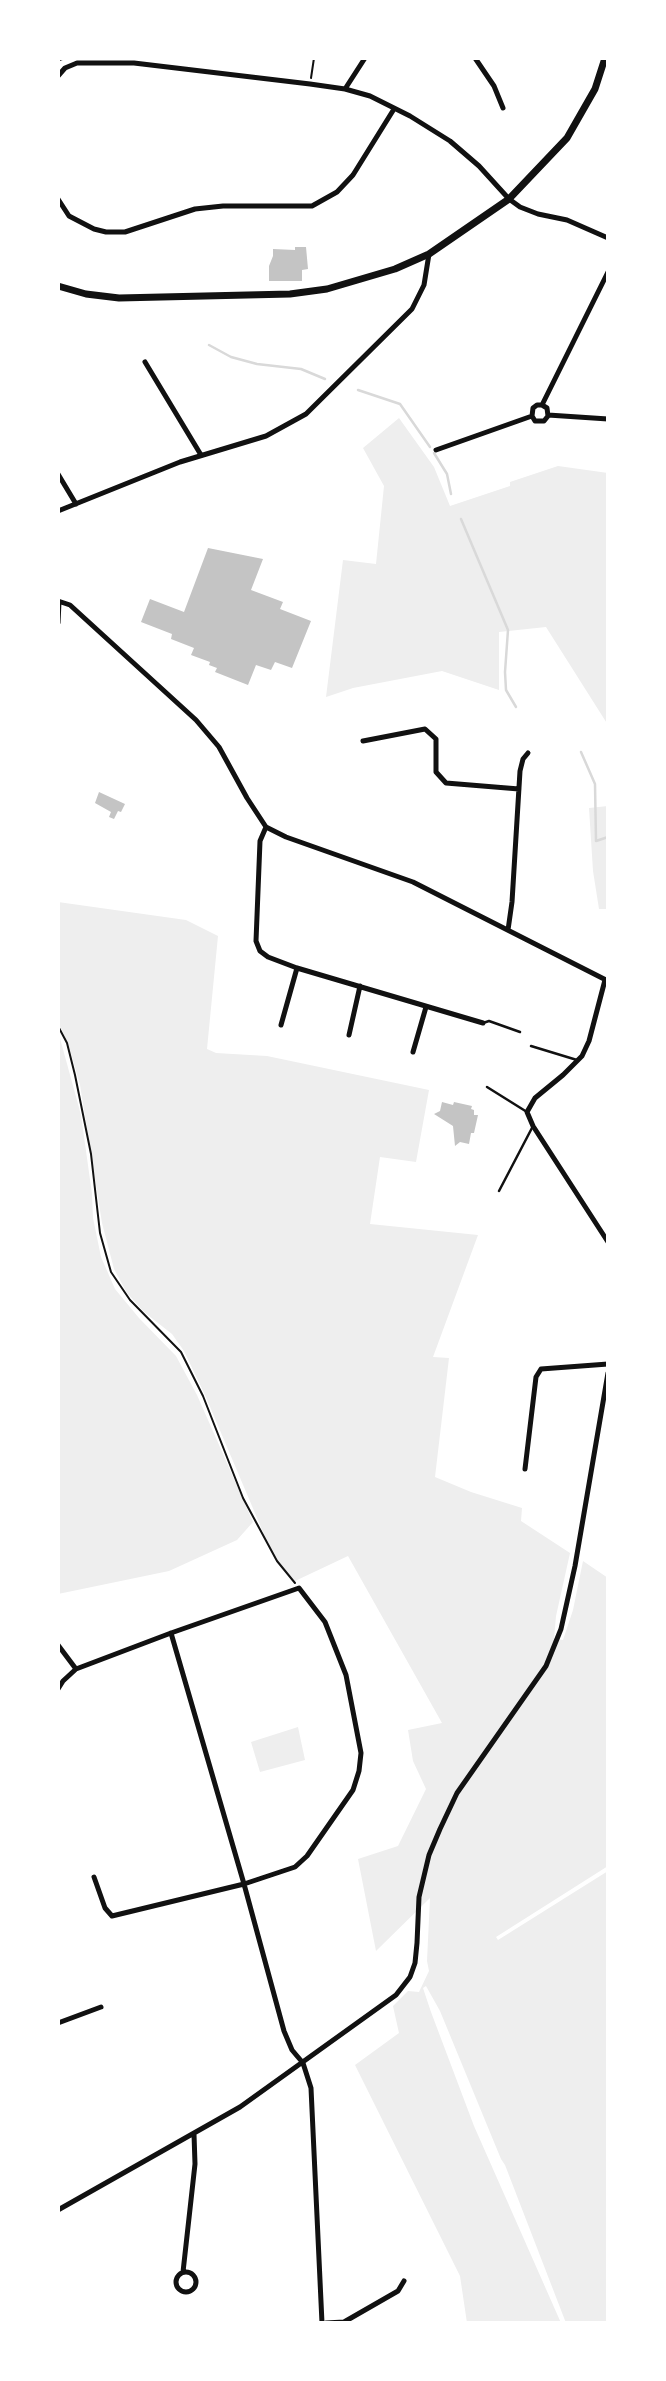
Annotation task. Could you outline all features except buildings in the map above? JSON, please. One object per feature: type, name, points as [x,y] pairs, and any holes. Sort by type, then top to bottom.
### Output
[{"type":"main road","points":[[58,286],[86,294],[119,298],[290,294],[327,289],[394,270],[429,254],[509,199],[566,138],[595,89],[605,58]]},
{"type":"street","points":[[345,89],[365,58]]},
{"type":"street","points":[[475,58],[495,86],[503,108]]},
{"type":"street","points":[[58,76],[65,68],[77,63],[134,63],[310,84],[370,96],[410,116],[450,141],[479,166],[509,199],[529,211],[568,220],[608,238]]},
{"type":"street","points":[[58,199],[69,216],[106,232],[125,232],[188,210],[223,206],[312,206],[337,192],[353,175],[394,109]]},
{"type":"street","points":[[58,511],[201,455],[266,436],[306,414],[412,309],[424,285],[429,254]]},
{"type":"street","points":[[531,416],[533,408],[542,405],[608,272]]},
{"type":"street","points":[[145,362],[201,455]]},
{"type":"street","points":[[542,405],[547,408],[548,415]]},
{"type":"street","points":[[531,416],[535,421],[541,422],[548,415],[608,419]]},
{"type":"street","points":[[436,450],[531,416]]},
{"type":"street","points":[[58,474],[76,504]]},
{"type":"street","points":[[58,623],[59,602],[70,605],[196,720],[219,747],[266,827],[309,846],[413,882],[606,981],[582,1056],[535,1098],[527,1112],[533,1126],[608,1242]]},
{"type":"street","points":[[363,741],[425,729],[436,739],[436,772],[446,783],[519,789]]},
{"type":"street","points":[[508,930],[519,789],[523,759],[528,753]]},
{"type":"street","points":[[266,827],[260,841],[257,941],[260,951],[268,957],[297,968],[482,1023]]},
{"type":"street","points":[[281,1025],[297,968]]},
{"type":"street","points":[[349,1035],[360,986]]},
{"type":"street","points":[[413,1052],[426,1007]]},
{"type":"street","points":[[525,1469],[536,1377],[541,1369],[608,1364]]},
{"type":"street","points":[[58,2210],[240,2107],[396,1995],[410,1977],[415,1963],[419,1897],[429,1856],[440,1829],[457,1793],[547,1666],[561,1629],[575,1566],[608,1373]]},
{"type":"street","points":[[58,1689],[76,1669],[299,1588],[325,1622],[346,1675],[361,1753],[353,1790],[307,1856],[295,1867],[244,1884],[111,1916],[105,1908],[94,1877]]},
{"type":"street","points":[[171,1633],[284,2031],[292,2050],[303,2063],[311,2088],[324,2323],[344,2322],[398,2291],[404,2281]]},
{"type":"street","points":[[58,1645],[76,1669]]},
{"type":"street","points":[[58,2024],[101,2007]]},
{"type":"street","points":[[183,2272],[195,2164],[194,2134]]},
{"type":"lane","points":[[58,588],[59,602]]},
{"type":"lane","points":[[482,1023],[489,1021],[520,1032]]},
{"type":"lane","points":[[531,1046],[577,1060]]},
{"type":"lane","points":[[487,1087],[527,1112]]},
{"type":"lane","points":[[499,1191],[533,1126]]},
{"type":"path","points":[[310,84],[314,58]]},
{"type":"path","points":[[58,1026],[67,1043],[75,1075],[92,1154],[100,1233],[111,1272],[130,1300],[181,1352],[203,1396],[243,1498],[277,1560],[299,1588]]},
{"type":"shaded area","points":[[399,418],[434,467],[450,506],[558,466],[608,473],[608,725],[546,627],[499,632],[499,690],[442,671],[353,688],[326,697],[343,560],[376,564],[384,486],[363,448]]},
{"type":"shaded area","points":[[608,806],[608,909],[599,909],[593,871],[589,808]]},
{"type":"shaded area","points":[[58,902],[186,920],[218,936],[207,1049],[216,1053],[267,1056],[429,1090],[416,1162],[380,1157],[370,1224],[478,1235],[433,1357],[449,1358],[435,1477],[522,1508],[521,1521],[570,1553],[556,1616],[554,1639],[563,1640],[573,1610],[583,1561],[608,1578],[608,1866],[496,1937],[498,1940],[608,1871],[608,2323],[566,2323],[505,2165],[440,2011],[426,1986],[423,1988],[431,2012],[474,2126],[561,2323],[467,2323],[460,2276],[355,2065],[399,2033],[393,2006],[408,1991],[419,1992],[429,1971],[427,1961],[430,1898],[376,1951],[358,1859],[398,1846],[426,1789],[413,1761],[408,1730],[442,1723],[348,1556],[295,1581],[274,1558],[184,1351],[172,1334],[144,1312],[127,1293],[114,1269],[102,1223],[80,1085],[68,1043],[58,1022]]},
{"type":"shaded area","points":[[58,1031],[81,1115],[93,1218],[101,1257],[115,1289],[176,1356],[197,1395],[253,1522],[237,1540],[169,1571],[58,1594]]},
{"type":"shaded area","points":[[298,1727],[305,1760],[260,1772],[251,1742]]},
{"type":"waterway","points":[[209,345],[231,357],[257,364],[301,369],[325,379]]},
{"type":"waterway","points":[[358,390],[400,404],[430,447]]},
{"type":"waterway","points":[[434,453],[447,474],[451,494]]},
{"type":"waterway","points":[[461,519],[508,630],[506,690],[516,707]]},
{"type":"waterway","points":[[581,752],[595,784],[596,841],[608,837]]}]
